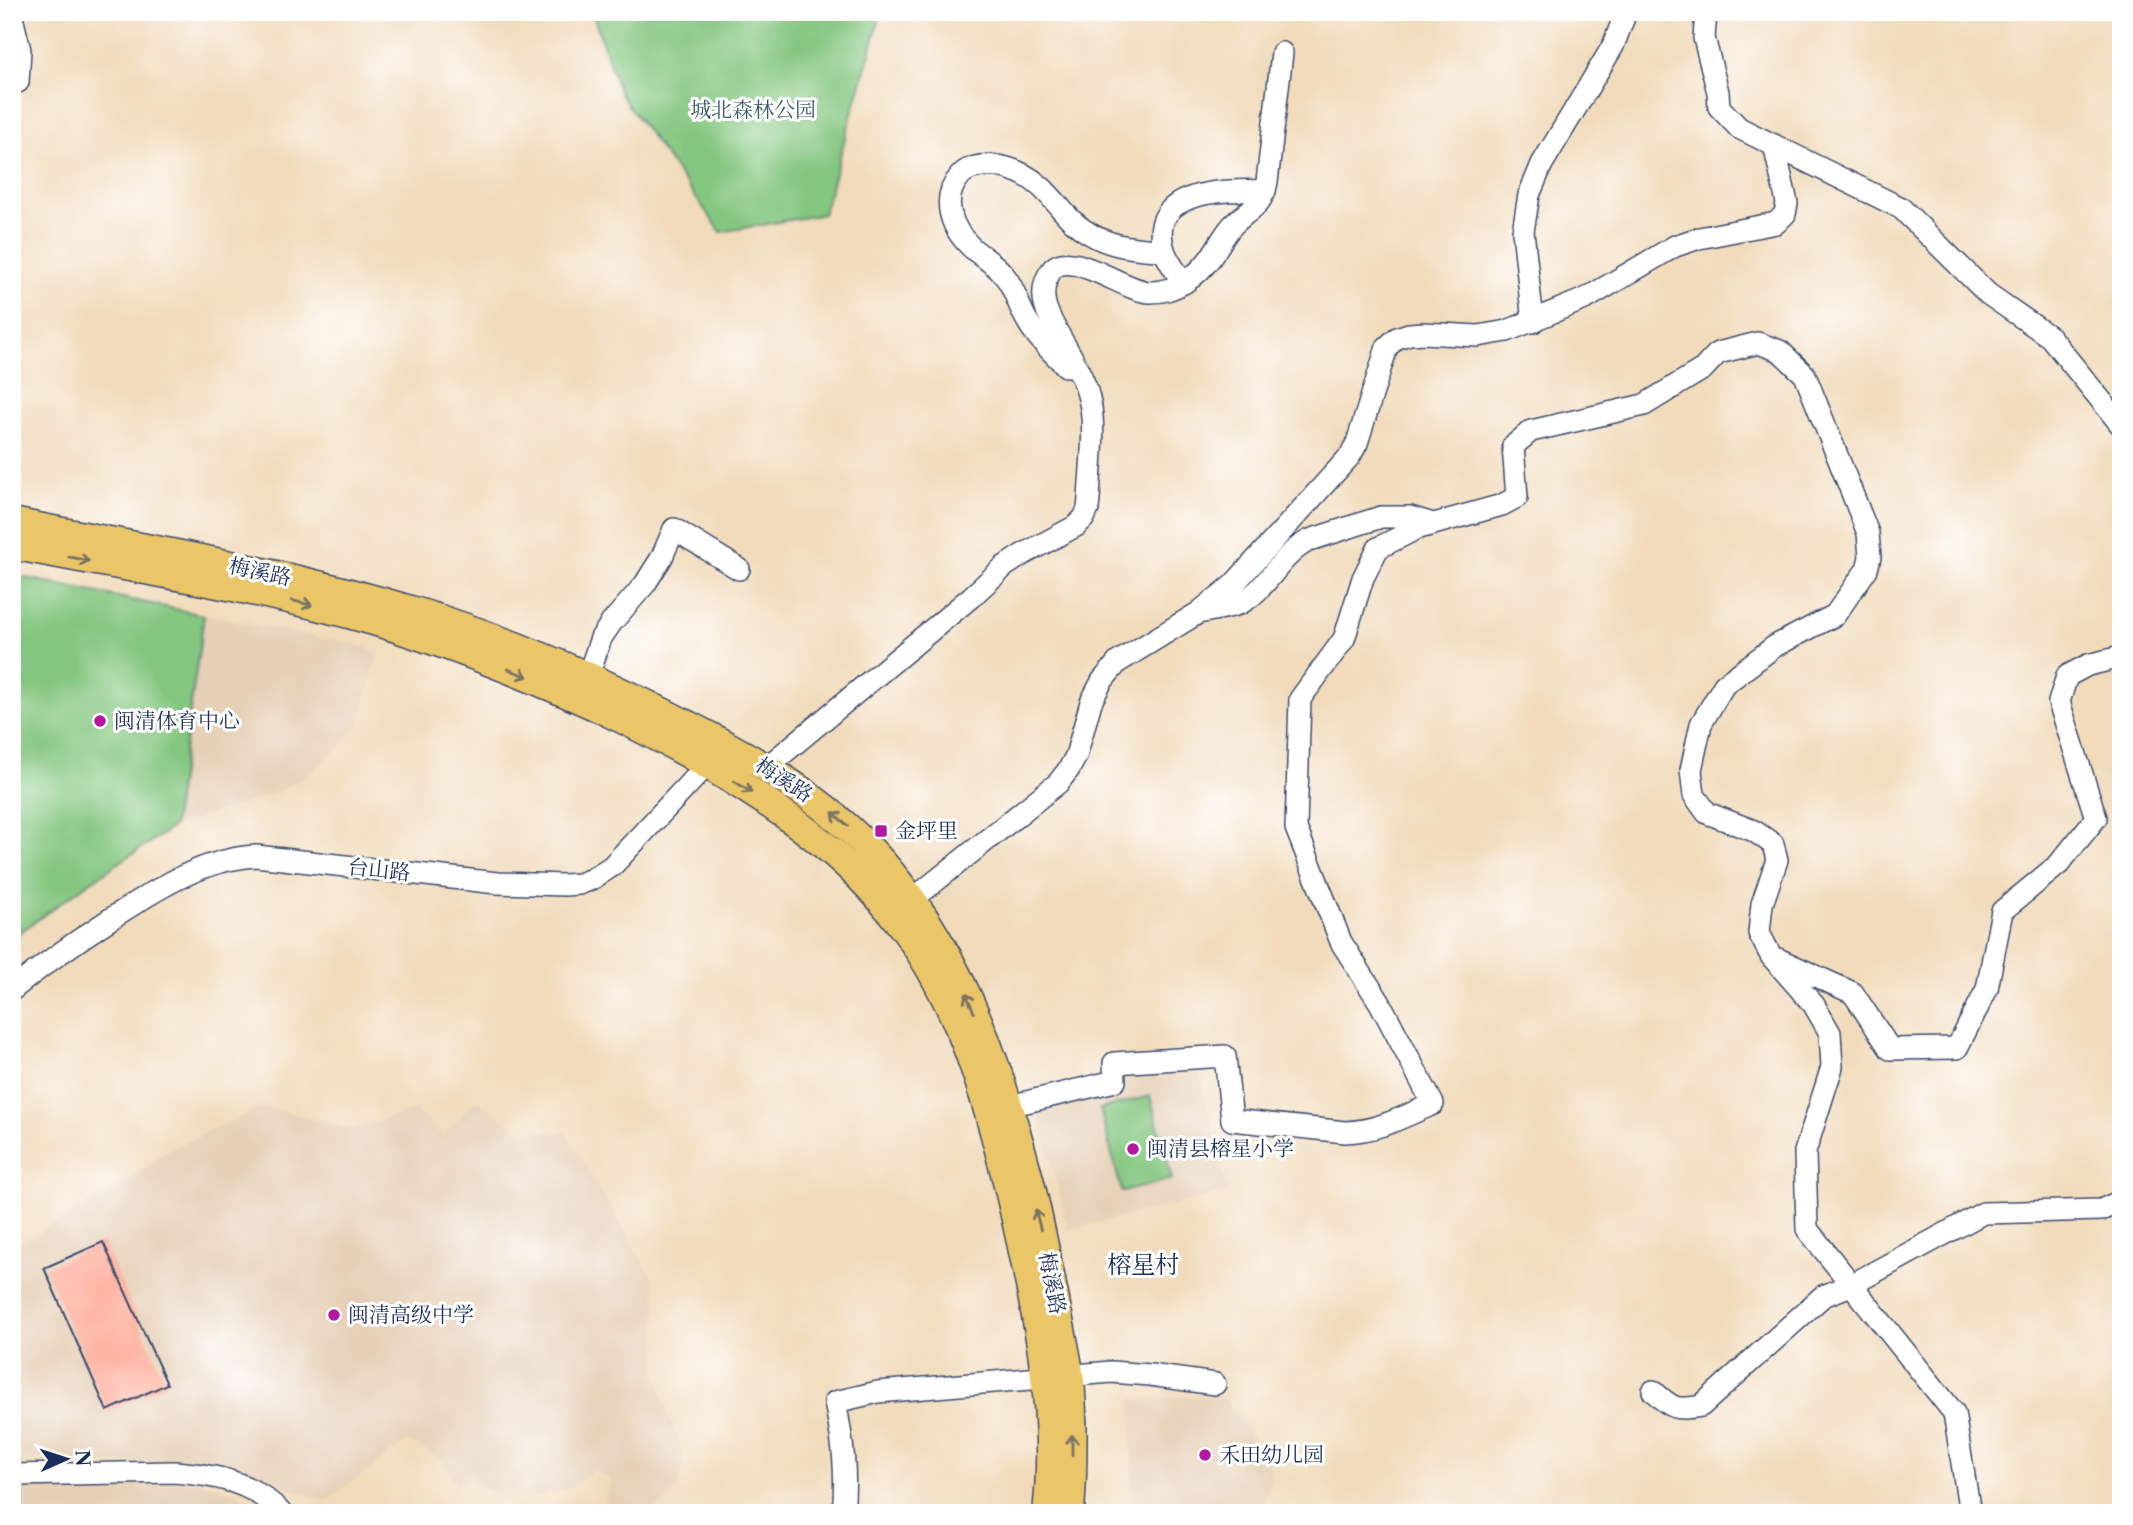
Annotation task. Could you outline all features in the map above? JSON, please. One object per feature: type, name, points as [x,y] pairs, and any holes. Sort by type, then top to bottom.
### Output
[{"type":"main road","name":"梅溪路","points":[[12,523],[293,578],[415,611],[530,650],[726,744],[800,788],[839,818],[892,873],[912,900],[960,980],[1009,1105],[1042,1234],[1057,1377],[1049,1455],[1047,1513]]},
{"type":"main road","name":"梅溪路","points":[[12,545],[300,603],[412,633],[606,710],[733,780],[823,844],[862,880],[899,922],[946,999],[985,1101],[1072,1436],[1070,1513]]},
{"type":"street","points":[[1533,322],[1523,231],[1529,195],[1542,164],[1613,46],[1626,12]]},
{"type":"street","points":[[1706,12],[1704,38],[1718,92],[1719,107],[1739,128],[1900,208],[1988,295],[2050,337],[2121,425]]},
{"type":"street","points":[[12,17],[20,50],[18,82]]},
{"type":"street","points":[[767,767],[1005,566],[1067,531],[1084,518],[1089,499],[1092,413],[1084,386],[1047,312],[1044,289],[1052,270],[1058,265],[1078,263],[1129,287],[1149,292],[1175,288],[1209,260],[1231,227],[1256,208],[1265,191],[1282,53]]},
{"type":"street","points":[[912,900],[1058,783],[1076,756],[1091,702],[1102,681],[1118,662],[1198,613],[1233,585],[1350,456],[1357,443],[1387,347],[1397,338],[1424,332],[1478,336],[1507,331],[1587,298],[1675,246],[1699,238],[1776,223],[1785,214],[1787,203],[1774,145]]},
{"type":"street","points":[[1084,386],[1029,324],[1007,279],[998,268],[970,246],[960,233],[949,210],[954,185],[962,173],[973,168],[1008,168],[1032,178],[1064,212],[1096,237],[1125,248],[1164,250]]},
{"type":"street","points":[[1184,283],[1164,250],[1164,222],[1174,205],[1197,195],[1226,191],[1265,191]]},
{"type":"street","points":[[1009,1105],[1115,1081],[1114,1063],[1225,1056],[1232,1120],[1359,1132],[1373,1130],[1433,1104],[1380,1003],[1341,942],[1296,828],[1300,699],[1344,639],[1363,578],[1378,548],[1416,528],[1502,505],[1517,497],[1513,446],[1531,431],[1644,405],[1703,369],[1718,353],[1758,343],[1780,351],[1805,375],[1868,533],[1870,556],[1867,569],[1835,615],[1775,646],[1724,685],[1701,724],[1691,770],[1694,795],[1707,813],[1754,831],[1773,844],[1777,860],[1762,904],[1759,933],[1771,956],[1814,1005],[1830,1033],[1832,1067],[1805,1152],[1807,1229],[1954,1413],[1970,1513]]},
{"type":"street","points":[[1198,613],[1241,603],[1254,593],[1288,555],[1310,540],[1381,517],[1410,517],[1433,524]]},
{"type":"street","points":[[588,676],[601,638],[645,584],[662,557],[674,529],[739,569]]},
{"type":"street","points":[[1771,956],[1853,992],[1890,1049],[1957,1048],[1987,989],[2002,911],[2059,864],[2096,818],[2059,702],[2067,677],[2088,664],[2121,657]]},
{"type":"street","name":"台山路","points":[[12,990],[74,943],[161,887],[206,866],[240,857],[497,884],[579,884],[612,866],[726,744]]},
{"type":"street","points":[[1653,1391],[1667,1403],[1682,1410],[1701,1406],[1823,1296],[1851,1285],[1983,1213],[2101,1210],[2121,1201]]},
{"type":"street","points":[[843,1513],[845,1464],[835,1402],[878,1392],[1129,1373],[1215,1384]]},
{"type":"street","points":[[12,1475],[174,1472],[201,1474],[242,1485],[260,1494],[281,1513]]},
{"type":"shaded area","points":[[204,615],[355,644],[378,653],[364,710],[356,728],[338,749],[311,772],[280,791],[173,827]]},
{"type":"shaded area","name":"闽清县榕星小学","points":[[1123,1070],[1199,1071],[1228,1192],[1069,1229],[1037,1107]]},
{"type":"shaded area","name":"闽清高级中学","points":[[476,1102],[485,1104],[515,1129],[566,1133],[653,1278],[657,1301],[658,1379],[679,1442],[684,1467],[677,1489],[665,1504],[647,1512],[623,1511],[604,1502],[612,1481],[592,1470],[578,1484],[552,1493],[527,1499],[503,1498],[468,1480],[456,1486],[444,1462],[408,1440],[327,1501],[268,1480],[219,1469],[12,1458],[12,1248],[129,1181],[164,1152],[264,1106],[354,1130],[415,1109],[443,1136]]},
{"type":"shaded area","name":"禾田幼儿园","points":[[1224,1397],[1261,1450],[1271,1470],[1271,1481],[1260,1513],[1132,1513],[1132,1398]]},
{"type":"shaded area","points":[[199,1481],[238,1494],[258,1513],[12,1513],[12,1485]]},
{"type":"green space","name":"城北森林公园","points":[[592,12],[879,12],[879,21],[823,214],[721,232],[620,94]]},
{"type":"green space","name":"闽清体育中心","points":[[12,575],[204,615],[173,827],[12,938]]},
{"type":"green space","points":[[1150,1096],[1172,1179],[1122,1192],[1100,1109]]},
{"type":"building","points":[[103,1242],[167,1384],[107,1411],[44,1268]]},
{"type":"place","name":"闽清体育中心","points":[[100,721]]},
{"type":"place","name":"金坪里","points":[[881,831]]},
{"type":"place","name":"闽清县榕星小学","points":[[1133,1149]]},
{"type":"place","name":"闽清高级中学","points":[[334,1315]]},
{"type":"place","name":"禾田幼儿园","points":[[1205,1455]]},
{"type":"district","name":"榕星村","points":[[1143,1265]]}]
